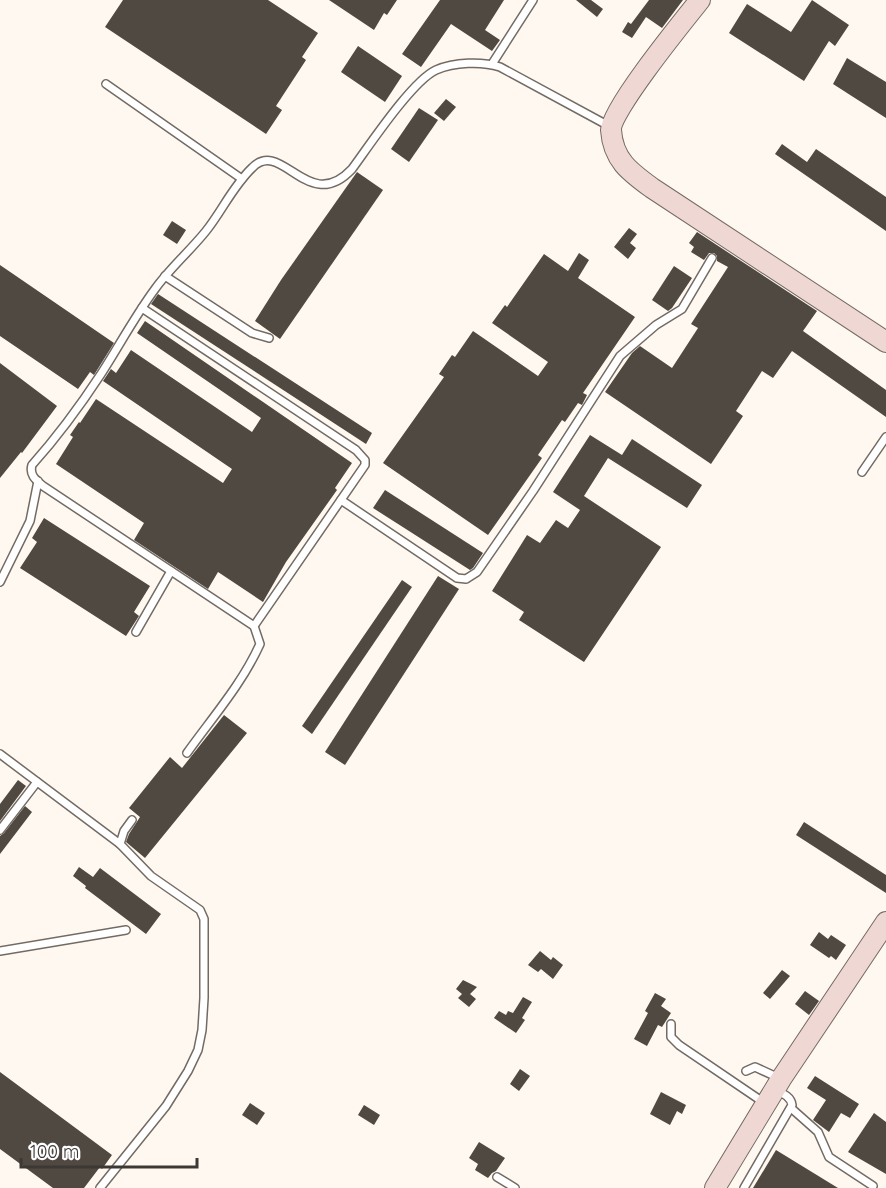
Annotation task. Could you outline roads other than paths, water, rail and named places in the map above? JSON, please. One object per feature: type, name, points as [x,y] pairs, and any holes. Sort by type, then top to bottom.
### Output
[{"type":"street","points":[[700,0],[628,96],[611,127],[619,159],[634,175],[724,241],[886,342]]},
{"type":"street","points":[[715,1188],[774,1091],[886,922]]},
{"type":"lane","points":[[492,64],[533,0]]},
{"type":"lane","points":[[187,753],[226,700],[254,656],[260,644],[254,626],[43,486],[33,477],[32,465],[68,422],[165,276],[206,231],[253,166],[265,160],[275,162],[311,183],[333,185],[352,169],[417,84],[435,70],[451,66],[492,64],[519,76],[611,127]]},
{"type":"lane","points":[[106,84],[242,179]]},
{"type":"lane","points":[[341,500],[457,578],[466,579],[473,576],[533,491],[620,356],[656,325],[682,309],[712,258]]},
{"type":"lane","points":[[165,276],[252,333],[269,338]]},
{"type":"lane","points":[[142,308],[363,456],[365,465],[254,626]]},
{"type":"lane","points":[[862,472],[886,437]]},
{"type":"lane","points":[[0,582],[30,521],[38,481]]},
{"type":"lane","points":[[136,632],[171,572]]},
{"type":"lane","points":[[0,754],[120,844],[151,876],[200,910],[204,919],[204,999],[198,1050],[166,1106],[100,1188]]},
{"type":"lane","points":[[0,830],[37,782]]},
{"type":"lane","points":[[120,844],[124,831],[132,820]]},
{"type":"lane","points":[[0,951],[126,930]]},
{"type":"lane","points":[[671,1024],[671,1037],[679,1045],[791,1100],[791,1108],[744,1188]]},
{"type":"lane","points":[[746,1071],[755,1067],[774,1091]]},
{"type":"lane","points":[[791,1108],[818,1132],[829,1157],[873,1185]]},
{"type":"lane","points":[[497,1177],[515,1188]]}]
